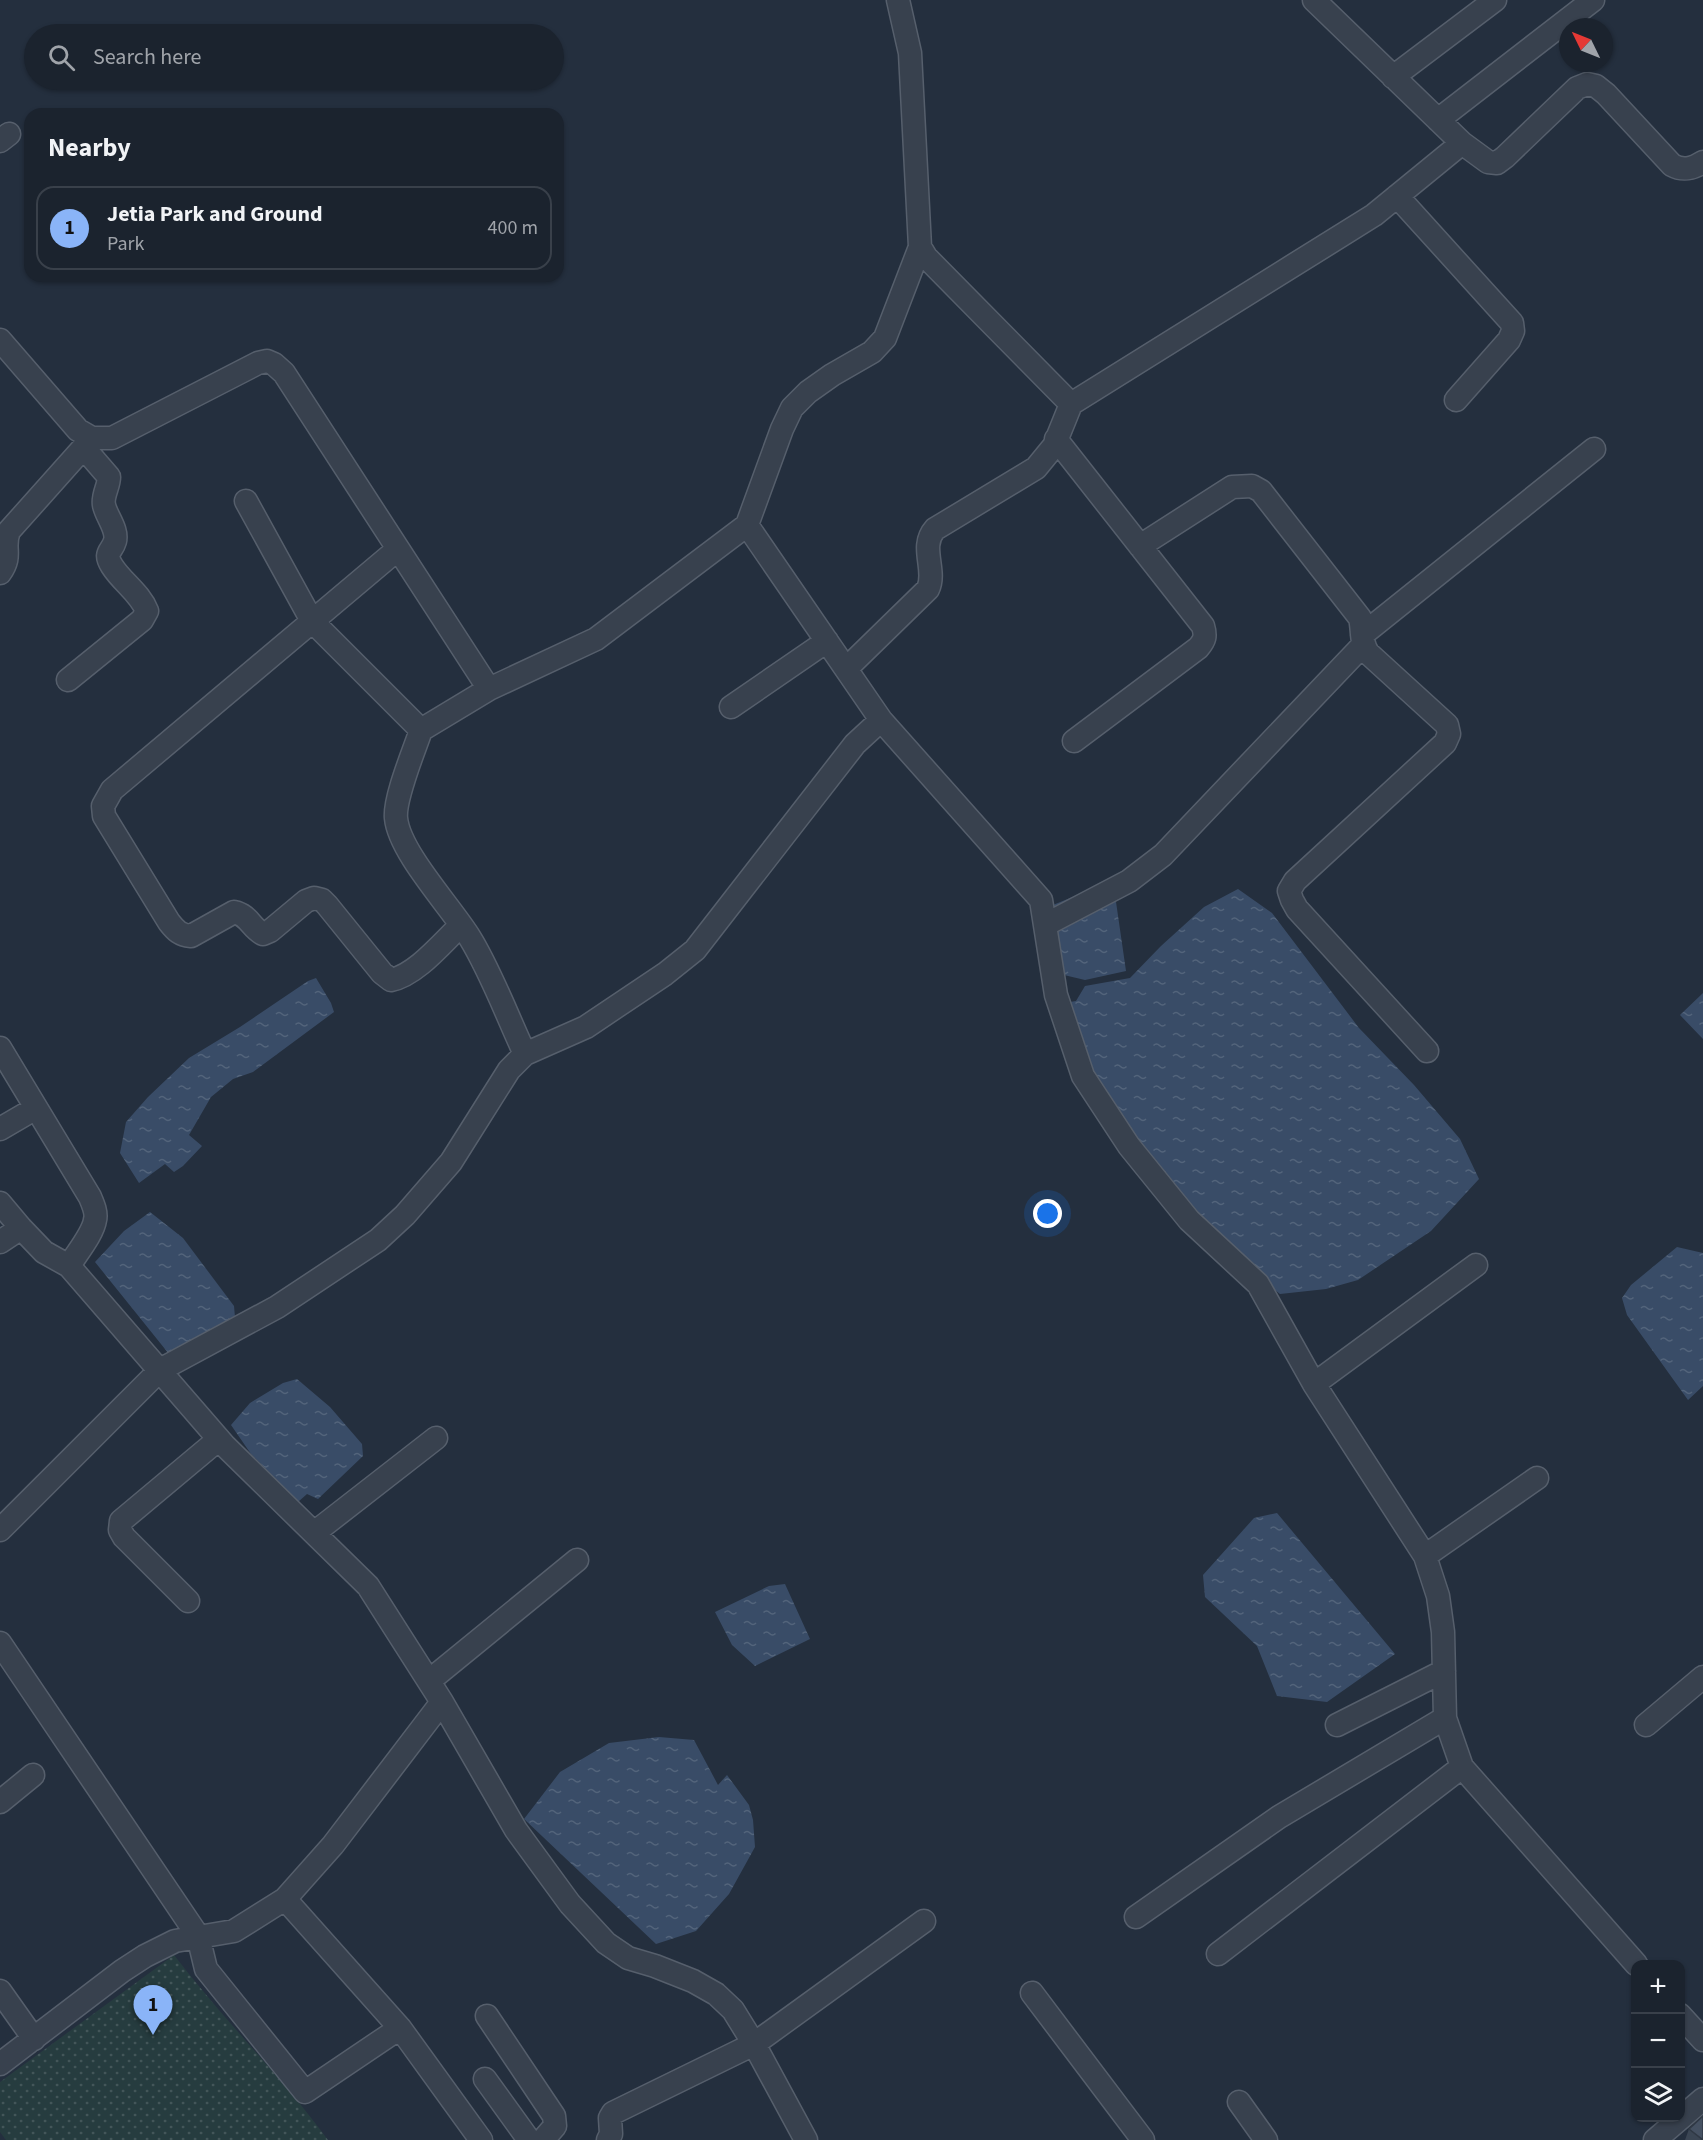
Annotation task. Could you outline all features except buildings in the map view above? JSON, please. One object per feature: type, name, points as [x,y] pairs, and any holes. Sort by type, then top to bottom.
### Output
[{"type":"street","points":[[525,1054],[476,950],[408,850],[399,832],[395,816],[398,801],[421,730],[489,689],[596,639],[747,525],[792,408],[808,392],[832,375],[872,352],[885,338],[920,247],[910,53],[898,0]]},
{"type":"street","points":[[1314,0],[1462,143],[1482,159],[1497,163],[1505,158],[1577,88],[1587,84],[1596,86],[1606,94],[1672,165],[1680,170],[1690,169],[1703,162]]},
{"type":"street","points":[[1393,77],[1495,0]]},
{"type":"street","points":[[1438,120],[1593,0]]},
{"type":"street","points":[[846,669],[928,589],[932,582],[927,548],[929,536],[935,529],[1036,468],[1046,459],[1071,404],[1362,222],[1462,143]]},
{"type":"street","points":[[1397,196],[1512,323],[1513,331],[1509,340],[1456,400]]},
{"type":"street","points":[[920,247],[926,257],[1071,404]]},
{"type":"street","points":[[0,340],[78,430],[109,477],[104,505],[115,533],[115,542],[109,549],[108,558],[112,567],[144,602],[147,611],[142,620],[68,680]]},
{"type":"street","points":[[0,573],[7,562],[8,551],[5,540],[9,531],[88,443],[112,438],[258,363],[267,361],[284,373],[489,689]]},
{"type":"street","points":[[1056,439],[1203,626],[1206,635],[1204,642],[1198,648],[1074,741]]},
{"type":"street","points":[[1045,925],[1129,881],[1163,855],[1362,640],[1594,449]]},
{"type":"street","points":[[1140,546],[1232,487],[1252,486],[1261,491],[1360,618],[1363,627],[1362,640],[1368,653],[1447,725],[1449,734],[1445,743],[1295,882],[1289,891],[1297,909],[1427,1051]]},
{"type":"street","points":[[246,501],[312,621],[421,730]]},
{"type":"street","points":[[747,525],[881,720],[1041,900],[1056,995],[1083,1076],[1129,1146],[1189,1220],[1258,1284],[1314,1384],[1425,1556],[1438,1596],[1443,1632],[1445,1718],[1462,1767],[1632,1960]]},
{"type":"street","points":[[398,549],[112,790],[103,806],[104,816],[169,922],[183,935],[191,936],[234,912],[243,914],[255,930],[263,934],[270,932],[314,898],[322,900],[327,905],[382,973],[391,980],[401,978],[411,972],[461,926]]},
{"type":"street","points":[[731,707],[826,640]]},
{"type":"street","points":[[0,1530],[160,1370],[277,1307],[378,1240],[405,1215],[451,1162],[509,1070],[525,1054],[586,1027],[695,950],[855,744],[881,720]]},
{"type":"street","points":[[0,1048],[90,1197],[96,1218],[69,1266]]},
{"type":"street","points":[[0,1129],[36,1108]]},
{"type":"street","points":[[0,1203],[44,1252],[69,1266],[219,1439],[368,1586],[442,1702],[516,1830],[570,1904],[606,1943],[628,1958],[655,1965],[693,1981],[716,1995],[733,2010],[806,2140]]},
{"type":"street","points":[[0,1242],[21,1228]]},
{"type":"street","points":[[1314,1384],[1476,1264]]},
{"type":"street","points":[[314,1533],[436,1438]]},
{"type":"street","points":[[188,1601],[124,1537],[120,1530],[121,1521],[219,1439]]},
{"type":"street","points":[[1425,1556],[1537,1478]]},
{"type":"street","points":[[429,1681],[577,1560]]},
{"type":"street","points":[[0,1643],[198,1936],[206,1969],[305,2092],[400,2028]]},
{"type":"street","points":[[1337,1725],[1444,1671]]},
{"type":"street","points":[[1646,1725],[1703,1677]]},
{"type":"street","points":[[0,2064],[145,1956],[175,1941],[234,1931],[285,1899],[333,1845],[442,1702]]},
{"type":"street","points":[[1136,1917],[1279,1817],[1445,1718]]},
{"type":"street","points":[[1218,1954],[1462,1767]]},
{"type":"street","points":[[0,1802],[33,1775]]},
{"type":"street","points":[[285,1899],[400,2028],[481,2140]]},
{"type":"street","points":[[608,2140],[611,2134],[610,2118],[614,2113],[754,2044],[924,1921]]},
{"type":"street","points":[[0,1991],[34,2039]]},
{"type":"street","points":[[1032,1993],[1143,2140]]},
{"type":"street","points":[[487,2016],[554,2116],[555,2126],[543,2140]]},
{"type":"street","points":[[1685,2020],[1703,2040]]},
{"type":"street","points":[[485,2079],[529,2140]]},
{"type":"street","points":[[1655,2140],[1703,2099]]},
{"type":"street","points":[[1239,2102],[1266,2140]]},
{"type":"green space","points":[[174,1955],[328,2140],[6,2140],[0,2132],[0,2082]]},
{"type":"water","points":[[1092,889],[1115,895],[1126,971],[1085,980],[1064,975],[1053,905]]},
{"type":"water","points":[[1238,889],[1272,913],[1359,1028],[1414,1085],[1460,1139],[1479,1179],[1431,1231],[1358,1280],[1326,1289],[1280,1294],[1215,1244],[1083,1076],[1070,1002],[1076,1001],[1085,986],[1130,978],[1204,907]]},
{"type":"water","points":[[316,978],[334,1012],[253,1072],[233,1079],[211,1097],[189,1135],[202,1146],[174,1172],[165,1164],[139,1183],[120,1153],[126,1122],[148,1097],[189,1058]]},
{"type":"water","points":[[1703,993],[1703,1039],[1680,1015]]},
{"type":"water","points":[[150,1212],[183,1238],[234,1306],[236,1329],[169,1354],[95,1262],[124,1231]]},
{"type":"water","points":[[1677,1247],[1703,1253],[1703,1386],[1688,1400],[1627,1315],[1622,1298],[1631,1285]]},
{"type":"water","points":[[297,1379],[330,1407],[362,1444],[363,1456],[318,1499],[307,1494],[298,1502],[251,1454],[231,1425],[250,1403],[283,1383]]},
{"type":"water","points":[[1277,1513],[1395,1654],[1327,1702],[1277,1696],[1257,1646],[1205,1597],[1203,1575],[1254,1518]]},
{"type":"water","points":[[785,1584],[810,1639],[755,1666],[732,1645],[715,1612],[769,1586]]},
{"type":"water","points":[[659,1737],[694,1740],[718,1785],[727,1775],[749,1805],[753,1820],[755,1847],[729,1894],[696,1931],[656,1944],[524,1819],[560,1772],[609,1743]]},
{"type":"place","name":"Jetia Park and Ground","points":[[153,2035]]}]
